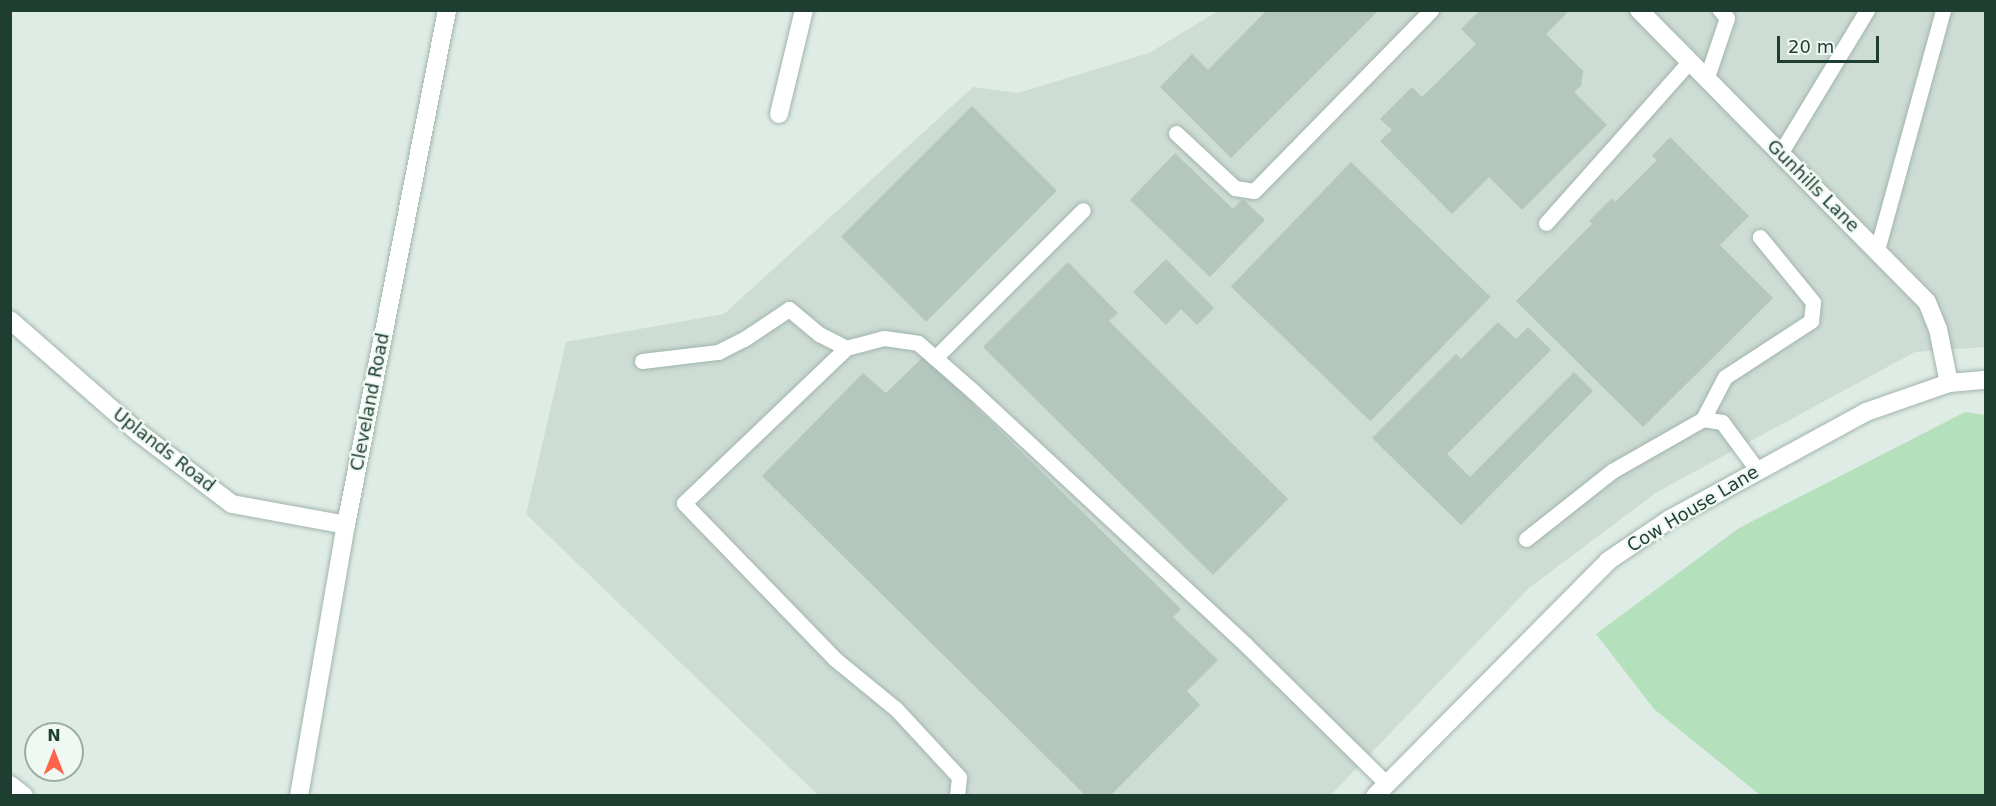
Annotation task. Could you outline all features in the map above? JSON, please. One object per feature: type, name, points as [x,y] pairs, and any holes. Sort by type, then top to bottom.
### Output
[{"type":"street","name":"Cleveland Road","points":[[299,795],[346,525],[447,10]]},
{"type":"street","points":[[779,114],[804,10]]},
{"type":"street","name":"Gunhills Lane","points":[[1639,10],[1927,302],[1938,329],[1949,383]]},
{"type":"street","name":"Uplands Road","points":[[10,320],[138,432],[232,504],[346,525]]},
{"type":"street","name":"Cow House Lane","points":[[1381,789],[1608,561],[1670,519],[1866,412],[1949,383],[1986,380]]},
{"type":"street","points":[[10,785],[24,795]]},
{"type":"lane","points":[[1176,133],[1235,188],[1254,191],[1431,10]]},
{"type":"lane","points":[[1707,77],[1727,18],[1720,10]]},
{"type":"lane","points":[[1781,153],[1867,10]]},
{"type":"lane","points":[[1877,250],[1943,10]]},
{"type":"lane","points":[[1546,223],[1690,61]]},
{"type":"lane","points":[[934,357],[1083,210]]},
{"type":"lane","points":[[1526,539],[1612,471],[1703,419],[1725,377],[1811,321],[1813,302],[1760,237]]},
{"type":"lane","points":[[642,362],[718,352],[744,339],[789,309],[819,334],[846,348]]},
{"type":"lane","points":[[957,795],[959,777],[904,717],[835,658],[684,504],[846,348],[884,338],[918,343],[934,357],[1246,645],[1381,789]]},
{"type":"lane","points":[[1703,419],[1722,422],[1758,471]]},
{"type":"shaded area","points":[[1218,11],[1985,11],[1985,347],[1915,352],[1657,492],[1529,588],[1331,795],[818,795],[526,514],[566,342],[724,314],[973,87],[1018,93],[1149,53]]},
{"type":"green space","points":[[1965,412],[1985,415],[1985,795],[1760,795],[1654,709],[1596,634],[1739,528]]},
{"type":"building","points":[[1267,10],[1379,10],[1231,158],[1160,87],[1192,54],[1208,70]]},
{"type":"building","points":[[1480,10],[1564,10],[1567,13],[1546,34],[1583,71],[1581,86],[1574,92],[1607,125],[1522,210],[1489,177],[1452,214],[1380,141],[1392,130],[1380,119],[1412,87],[1422,97],[1476,44],[1461,29]]},
{"type":"building","points":[[972,106],[1057,191],[926,322],[841,237]]},
{"type":"building","points":[[1670,137],[1749,216],[1720,245],[1773,298],[1643,427],[1516,301],[1592,224],[1589,221],[1612,198],[1615,202],[1657,160],[1652,156]]},
{"type":"building","points":[[1175,153],[1233,209],[1243,199],[1265,220],[1210,277],[1130,200]]},
{"type":"building","points":[[1351,162],[1491,297],[1370,421],[1231,286]]},
{"type":"building","points":[[1166,259],[1214,308],[1197,325],[1181,309],[1166,325],[1133,292]]},
{"type":"building","points":[[1068,262],[1118,313],[1109,321],[1288,499],[1213,575],[983,347]]},
{"type":"building","points":[[1498,322],[1516,339],[1528,327],[1551,350],[1447,454],[1470,477],[1574,372],[1593,391],[1461,525],[1372,438],[1456,354],[1461,359]]},
{"type":"building","points":[[924,356],[1181,609],[1173,617],[1218,660],[1187,691],[1200,705],[1110,796],[1086,796],[762,476],[863,373],[886,393]]}]
